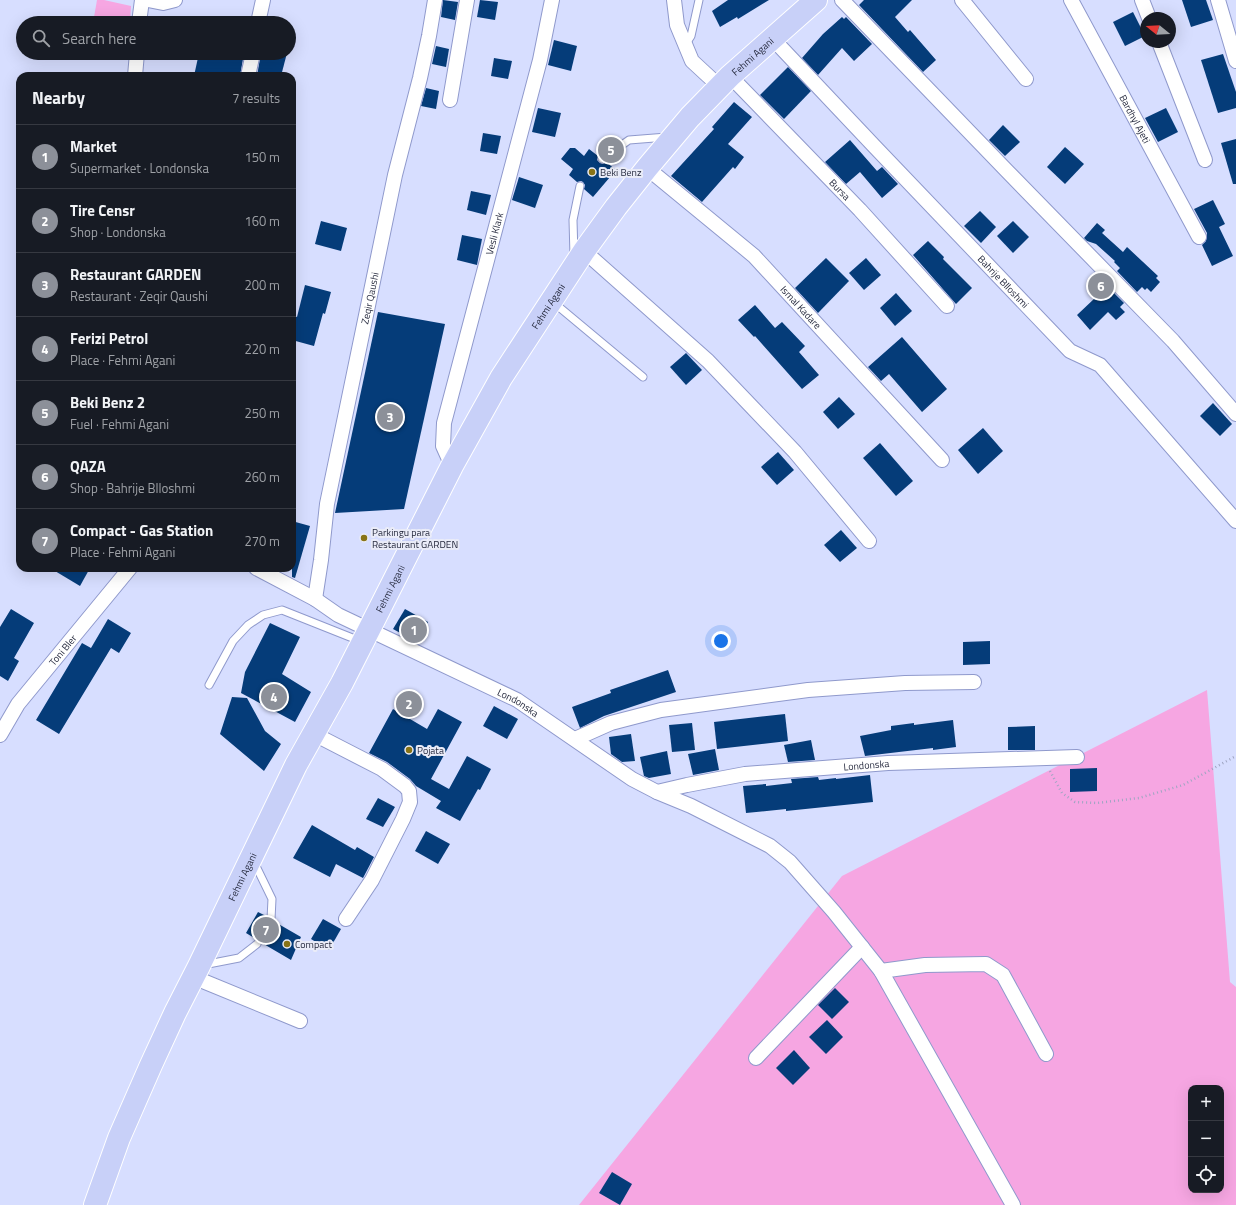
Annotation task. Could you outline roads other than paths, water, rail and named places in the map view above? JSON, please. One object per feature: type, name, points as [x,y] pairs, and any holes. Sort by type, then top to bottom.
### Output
[{"type":"main road","name":"Fehmi Agani","points":[[95,1205],[119,1138],[175,1013],[296,765],[366,636],[452,466],[501,378],[579,259],[616,207],[647,168],[724,81],[816,0]]},
{"type":"street","points":[[140,16],[142,0]]},
{"type":"street","points":[[148,0],[162,3],[175,0]]},
{"type":"street","points":[[260,16],[263,0]]},
{"type":"street","name":"Zeqir Qaushi","points":[[315,599],[321,560],[326,504],[394,183],[429,36],[435,0]]},
{"type":"street","points":[[450,100],[467,0]]},
{"type":"street","name":"Vesli Klark","points":[[452,466],[443,446],[444,423],[540,60],[552,0]]},
{"type":"street","name":"Bursa","points":[[674,0],[677,26],[692,61],[724,81],[860,210],[947,306]]},
{"type":"street","points":[[842,0],[1012,177],[1173,341],[1236,414]]},
{"type":"street","points":[[962,0],[1026,79]]},
{"type":"street","name":"Bardhyl Ajeti","points":[[1071,0],[1199,237]]},
{"type":"street","points":[[1142,0],[1147,12]]},
{"type":"street","points":[[1218,0],[1236,61]]},
{"type":"street","name":"Bahrije Blloshmi","points":[[772,38],[1070,351],[1100,365],[1236,521]]},
{"type":"street","points":[[1161,48],[1205,160]]},
{"type":"street","points":[[135,72],[136,60]]},
{"type":"street","points":[[249,72],[251,60]]},
{"type":"street","name":"Ismal Kadare","points":[[647,168],[754,256],[942,460]]},
{"type":"street","points":[[579,259],[708,361],[794,452],[869,541]]},
{"type":"street","name":"Toni Bler","points":[[0,735],[18,704],[127,572]]},
{"type":"street","points":[[264,572],[315,599],[366,636]]},
{"type":"street","name":"Londonska","points":[[366,636],[517,700],[632,779],[657,792],[691,806],[770,846],[790,862],[834,912],[881,971],[1013,1205]]},
{"type":"street","points":[[575,739],[611,723],[661,710],[808,690],[905,683],[974,682]]},
{"type":"street","points":[[314,734],[382,769],[406,786],[409,791],[410,802],[403,820],[372,880],[346,919]]},
{"type":"street","name":"Londonska","points":[[657,792],[745,774],[888,763],[1077,757]]},
{"type":"street","points":[[756,1058],[862,947]]},
{"type":"street","points":[[881,971],[925,965],[986,964],[1003,975],[1046,1054]]},
{"type":"street","points":[[196,971],[300,1021]]},
{"type":"lane","points":[[685,45],[691,36],[699,0]]},
{"type":"lane","points":[[602,159],[628,140],[673,137]]},
{"type":"lane","points":[[579,259],[573,220],[580,186]]},
{"type":"lane","points":[[551,300],[643,377]]},
{"type":"lane","points":[[209,685],[233,641],[248,625],[263,615],[282,610],[366,636]]},
{"type":"lane","points":[[252,856],[272,899],[271,919]]},
{"type":"lane","points":[[196,971],[239,958],[257,944]]},
{"type":"place","name":"Beki Benz 2","points":[[611,150]]},
{"type":"place","name":"Beki Benz","points":[[592,172]]},
{"type":"place","name":"QAZA","points":[[1101,286]]},
{"type":"place","name":"Restaurant GARDEN","points":[[390,417]]},
{"type":"place","name":"Parkingu para Restaurant GARDEN","points":[[364,538]]},
{"type":"place","name":"Market","points":[[414,630]]},
{"type":"place","name":"Ferizi Petrol","points":[[274,697]]},
{"type":"place","name":"Tire Censr","points":[[409,704]]},
{"type":"place","name":"Pojata","points":[[409,750]]},
{"type":"place","name":"Compact - Gas Station","points":[[266,930]]},
{"type":"place","name":"Compact","points":[[287,944]]}]
